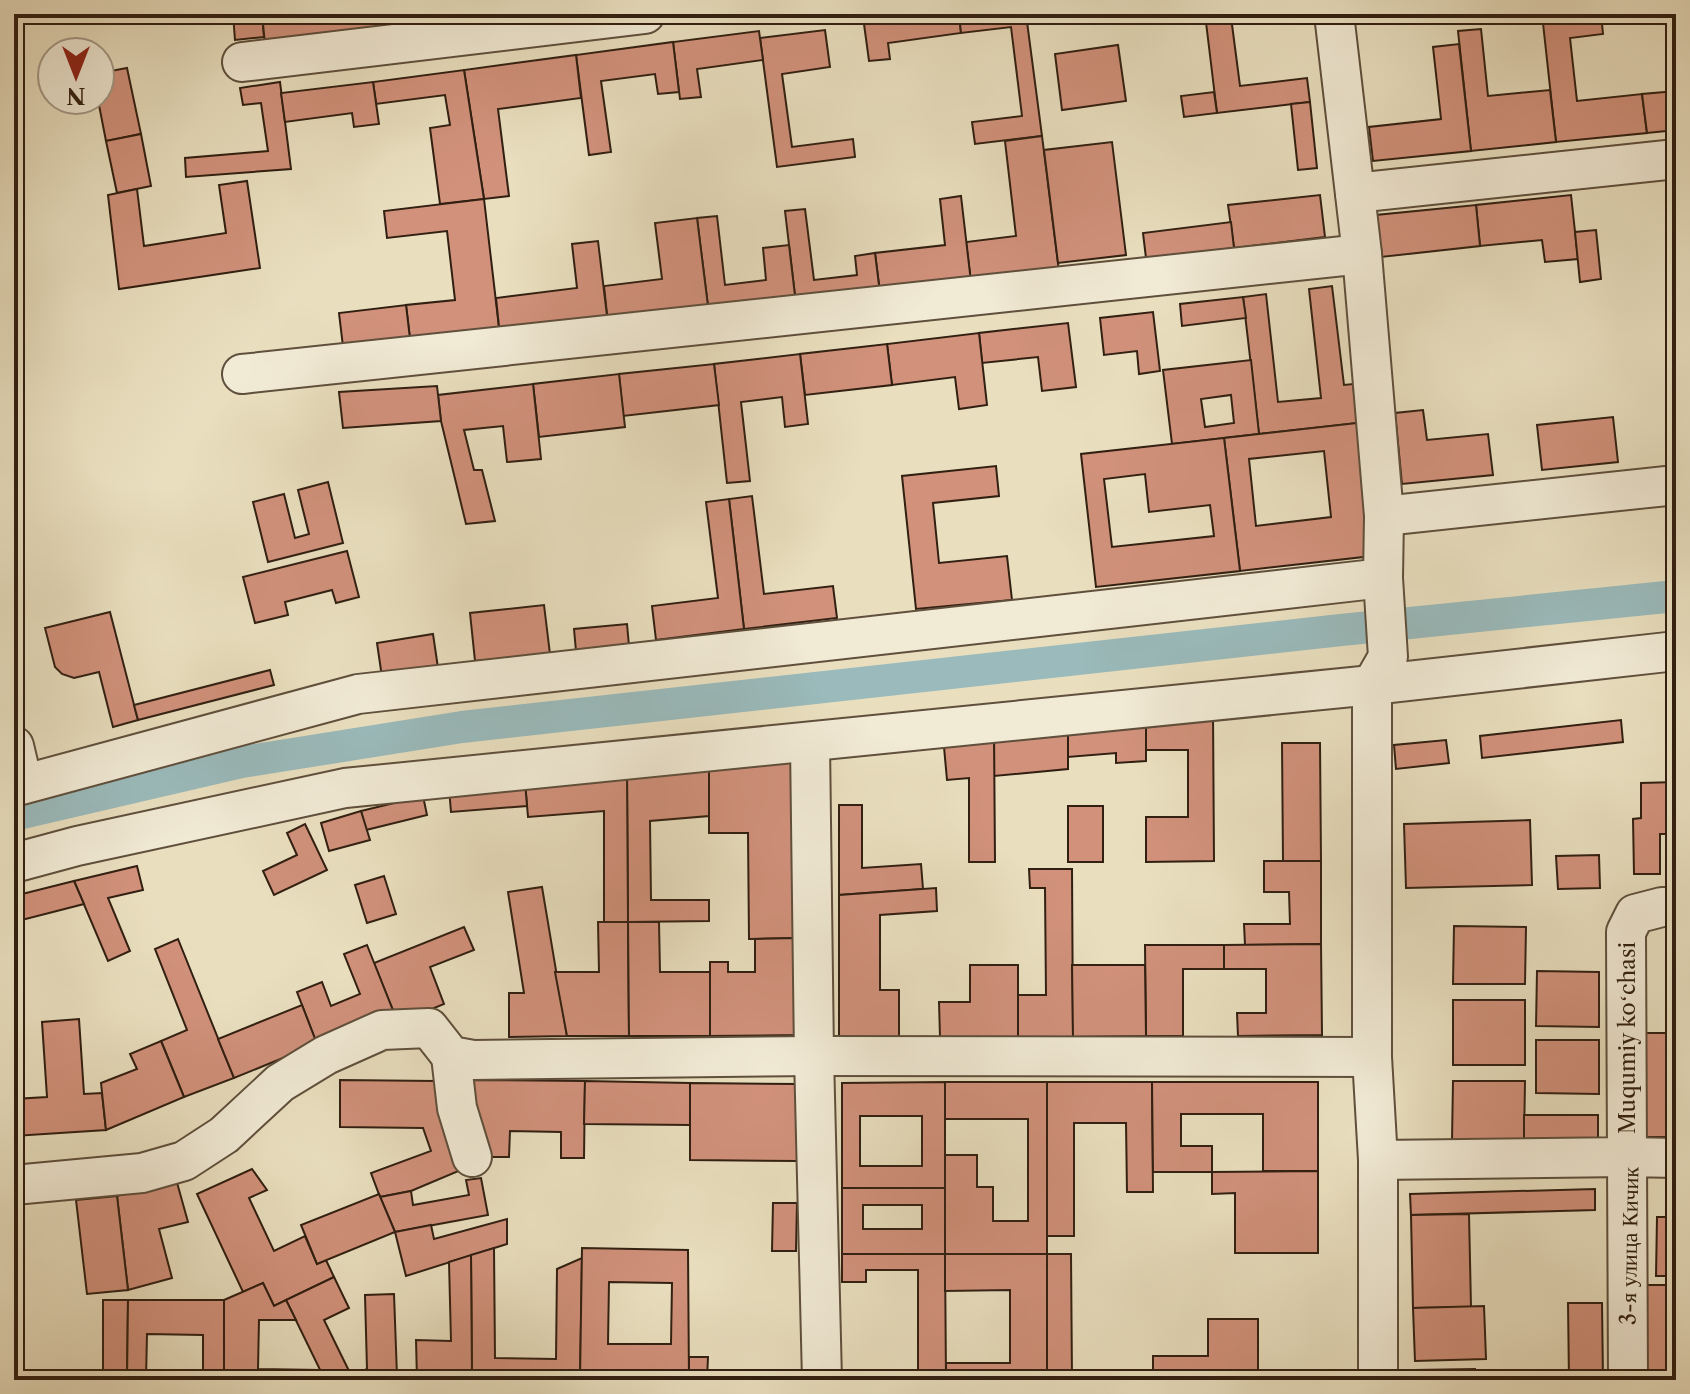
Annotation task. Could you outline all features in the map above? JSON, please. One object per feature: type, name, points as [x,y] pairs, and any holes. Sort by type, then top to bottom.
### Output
[{"type":"street","points":[[242,62],[645,14]]},
{"type":"street","points":[[1334,14],[1362,254],[1384,516],[1372,1057],[1378,1160],[1378,1380]]},
{"type":"street","points":[[1355,193],[1676,159]]},
{"type":"street","points":[[242,374],[1362,254]]},
{"type":"street","points":[[1384,516],[1676,485]]},
{"type":"street","points":[[14,746],[19,786],[358,694],[1383,578]]},
{"type":"street","points":[[14,863],[77,846],[345,788],[810,743],[1380,671],[1676,651]]},
{"type":"street","points":[[810,743],[822,1380]]},
{"type":"street","name":"Muqumiy koʻchasi","points":[[1627,1157],[1626,932],[1635,914],[1676,907]]},
{"type":"street","points":[[14,1185],[142,1173],[184,1161],[224,1135],[280,1083],[326,1055],[382,1030],[429,1028],[451,1056],[457,1108],[472,1157]]},
{"type":"street","points":[[451,1056],[473,1060],[814,1056],[1372,1057]]},
{"type":"street","points":[[1378,1160],[1627,1157]]},
{"type":"street","name":"3-я улица Кичик","points":[[1628,1380],[1627,1157],[1676,1158]]},
{"type":"building","points":[[233,14],[262,14],[264,37],[235,40]]},
{"type":"building","points":[[262,14],[286,14],[286,20],[331,14],[379,14],[381,31],[265,44]]},
{"type":"building","points":[[379,14],[483,14],[484,19],[381,31]]},
{"type":"building","points":[[959,14],[961,33],[888,43],[890,59],[869,61],[864,24]]},
{"type":"building","points":[[959,14],[1026,14],[1042,136],[975,144],[972,122],[1022,116],[1011,27],[961,33]]},
{"type":"building","points":[[1205,14],[1256,14],[1231,17],[1240,86],[1307,78],[1310,102],[1217,113]]},
{"type":"building","points":[[1542,14],[1601,14],[1603,34],[1570,38],[1577,101],[1642,94],[1647,133],[1556,142]]},
{"type":"building","points":[[1481,29],[1488,96],[1550,90],[1556,142],[1471,151],[1458,31]]},
{"type":"building","points":[[825,30],[830,67],[782,74],[792,147],[853,139],[855,157],[777,167],[760,38]]},
{"type":"building","points":[[759,31],[763,60],[697,69],[701,97],[680,99],[673,42]]},
{"type":"building","points":[[673,42],[679,92],[658,94],[655,74],[601,81],[611,152],[589,155],[576,55]]},
{"type":"building","points":[[1459,44],[1471,151],[1373,161],[1369,127],[1441,119],[1433,47]]},
{"type":"building","points":[[1118,45],[1126,101],[1062,110],[1055,54]]},
{"type":"building","points":[[576,55],[581,98],[498,109],[509,196],[484,199],[464,70]]},
{"type":"building","points":[[127,68],[141,134],[106,141],[101,116],[116,116],[116,70]]},
{"type":"building","points":[[464,70],[484,199],[440,204],[430,128],[450,125],[445,95],[376,104],[373,82]]},
{"type":"building","points":[[280,82],[291,169],[186,177],[185,158],[268,151],[261,103],[243,105],[240,88]]},
{"type":"building","points":[[373,82],[379,124],[354,127],[352,113],[285,122],[281,93]]},
{"type":"building","points":[[1676,91],[1676,130],[1647,133],[1642,94]]},
{"type":"building","points":[[1214,92],[1217,113],[1184,117],[1181,96]]},
{"type":"building","points":[[1310,102],[1317,168],[1298,170],[1291,104]]},
{"type":"building","points":[[141,134],[151,186],[117,193],[106,141]]},
{"type":"building","points":[[1042,136],[1059,271],[971,282],[966,242],[1016,236],[1005,141]]},
{"type":"building","points":[[1112,142],[1126,255],[1058,263],[1044,150]]},
{"type":"building","points":[[247,181],[260,268],[119,289],[108,195],[137,189],[144,246],[226,233],[219,185]]},
{"type":"building","points":[[1320,195],[1325,237],[1234,248],[1228,205]]},
{"type":"building","points":[[1571,195],[1578,259],[1545,262],[1542,240],[1480,246],[1476,205]]},
{"type":"building","points":[[961,196],[971,282],[880,293],[875,253],[945,245],[940,199]]},
{"type":"building","points":[[484,199],[500,336],[411,347],[406,305],[455,300],[447,231],[387,238],[384,211]]},
{"type":"building","points":[[1476,205],[1480,246],[1381,257],[1376,215]]},
{"type":"building","points":[[805,209],[814,280],[857,275],[855,256],[875,253],[880,293],[796,304],[785,211]]},
{"type":"building","points":[[717,216],[725,285],[766,280],[763,248],[789,245],[796,304],[709,314],[697,218]]},
{"type":"building","points":[[697,218],[709,314],[608,324],[604,286],[662,279],[655,223]]},
{"type":"building","points":[[1231,222],[1234,248],[1146,258],[1143,233]]},
{"type":"building","points":[[1596,230],[1601,279],[1580,282],[1575,232]]},
{"type":"building","points":[[598,241],[608,324],[500,336],[496,298],[577,288],[572,244]]},
{"type":"building","points":[[1332,286],[1344,385],[1353,384],[1357,423],[1259,434],[1243,297],[1266,294],[1278,402],[1321,398],[1309,289]]},
{"type":"building","points":[[1243,297],[1246,318],[1182,326],[1180,304]]},
{"type":"building","points":[[406,305],[411,347],[344,355],[339,313]]},
{"type":"building","points":[[1153,312],[1160,371],[1139,374],[1137,351],[1104,355],[1100,318]]},
{"type":"building","points":[[1068,323],[1076,387],[1042,391],[1038,357],[982,363],[979,333]]},
{"type":"building","points":[[979,333],[987,405],[959,409],[955,377],[892,385],[887,344]]},
{"type":"building","points":[[887,344],[892,385],[805,395],[800,354]]},
{"type":"building","points":[[1676,349],[1676,377],[1673,377],[1670,350]]},
{"type":"building","points":[[800,354],[808,424],[785,427],[782,397],[741,402],[750,481],[727,483],[714,364]]},
{"type":"building","points":[[1251,360],[1259,434],[1172,444],[1163,370]],"holes":[[[1231,395],[1234,423],[1205,427],[1201,399]]]},
{"type":"building","points":[[714,364],[719,405],[623,416],[619,374]]},
{"type":"building","points":[[619,374],[625,427],[539,437],[533,384]]},
{"type":"building","points":[[533,384],[541,459],[507,462],[503,426],[464,430],[474,470],[482,470],[495,521],[466,524],[441,421],[438,395]]},
{"type":"building","points":[[437,386],[441,421],[343,428],[339,392]]},
{"type":"building","points":[[1423,410],[1427,440],[1488,434],[1493,475],[1402,484],[1395,413]]},
{"type":"building","points":[[1613,417],[1618,462],[1542,470],[1537,425]]},
{"type":"building","points":[[1357,423],[1372,556],[1240,571],[1224,438]],"holes":[[[1324,451],[1331,517],[1256,526],[1249,459]]]},
{"type":"building","points":[[1224,438],[1240,571],[1096,587],[1081,454]],"holes":[[[1145,474],[1149,512],[1210,505],[1214,536],[1112,547],[1104,479]]]},
{"type":"building","points":[[996,466],[999,496],[933,503],[939,563],[1007,556],[1012,600],[916,609],[902,476]]},
{"type":"building","points":[[328,482],[343,543],[268,562],[253,502],[284,494],[295,538],[309,534],[298,490]]},
{"type":"building","points":[[752,496],[764,594],[833,586],[837,618],[744,629],[729,499]]},
{"type":"building","points":[[729,499],[744,629],[656,640],[652,606],[718,598],[706,502]]},
{"type":"building","points":[[347,551],[359,597],[336,603],[332,590],[285,602],[288,615],[255,623],[243,577]]},
{"type":"building","points":[[544,605],[550,654],[475,661],[470,613]]},
{"type":"building","points":[[110,612],[138,720],[113,727],[99,672],[74,678],[62,674],[55,667],[45,628]]},
{"type":"building","points":[[627,624],[629,646],[576,651],[574,629]]},
{"type":"building","points":[[433,634],[438,668],[382,677],[377,643]]},
{"type":"building","points":[[270,670],[274,685],[138,720],[134,705]]},
{"type":"building","points":[[1213,713],[1214,861],[1146,862],[1146,817],[1188,817],[1188,750],[1146,750],[1146,719]]},
{"type":"building","points":[[1146,719],[1146,761],[1116,763],[1116,753],[1068,757],[1068,726]]},
{"type":"building","points":[[1621,720],[1623,742],[1482,758],[1480,736]]},
{"type":"building","points":[[1068,726],[1068,769],[994,776],[994,732]]},
{"type":"building","points":[[994,732],[995,862],[969,862],[969,778],[947,780],[943,736]]},
{"type":"building","points":[[1446,740],[1449,763],[1396,769],[1394,745]]},
{"type":"building","points":[[1282,743],[1320,743],[1321,861],[1283,861]]},
{"type":"building","points":[[797,760],[797,938],[749,939],[748,833],[709,833],[709,767]]},
{"type":"building","points":[[709,767],[709,816],[650,821],[651,900],[709,900],[709,921],[628,922],[627,774]]},
{"type":"building","points":[[627,774],[628,922],[604,922],[604,811],[528,817],[525,782]]},
{"type":"building","points":[[525,782],[527,806],[451,812],[449,788]]},
{"type":"building","points":[[1676,782],[1676,834],[1660,834],[1660,874],[1634,874],[1633,819],[1641,818],[1641,783]]},
{"type":"building","points":[[423,796],[427,815],[366,830],[361,811]]},
{"type":"building","points":[[839,805],[862,805],[862,868],[921,864],[923,889],[839,895]]},
{"type":"building","points":[[1068,806],[1103,806],[1103,862],[1068,862]]},
{"type":"building","points":[[361,811],[370,840],[329,851],[321,823]]},
{"type":"building","points":[[1530,820],[1532,885],[1406,888],[1404,824]]},
{"type":"building","points":[[305,824],[327,870],[274,895],[263,871],[297,855],[287,833]]},
{"type":"building","points":[[1599,855],[1600,888],[1558,889],[1556,856]]},
{"type":"building","points":[[1264,861],[1321,861],[1321,944],[1245,945],[1244,924],[1290,924],[1289,892],[1264,892]]},
{"type":"building","points":[[137,866],[143,890],[108,898],[130,951],[108,961],[74,881]]},
{"type":"building","points":[[1029,869],[1072,869],[1073,1037],[1018,1037],[1018,995],[1046,995],[1045,888],[1030,888]]},
{"type":"building","points":[[384,876],[396,914],[367,923],[355,885]]},
{"type":"building","points":[[74,881],[84,904],[14,922],[14,896]]},
{"type":"building","points":[[542,887],[567,1036],[509,1037],[509,993],[524,993],[508,892]]},
{"type":"building","points":[[936,888],[937,911],[880,915],[880,990],[899,990],[899,1037],[839,1038],[839,895]]},
{"type":"building","points":[[598,922],[628,922],[629,1036],[567,1036],[555,972],[599,972]]},
{"type":"building","points":[[628,922],[659,922],[660,972],[710,972],[710,1036],[629,1036]]},
{"type":"building","points":[[1454,926],[1526,927],[1525,984],[1453,984]]},
{"type":"building","points":[[464,927],[474,950],[430,967],[444,1004],[398,1023],[374,963]]},
{"type":"building","points":[[797,938],[798,1035],[710,1036],[710,962],[728,962],[728,972],[755,972],[755,939]]},
{"type":"building","points":[[178,939],[234,1078],[184,1097],[161,1041],[187,1030],[155,949]]},
{"type":"building","points":[[1321,944],[1322,1035],[1238,1036],[1237,1013],[1266,1013],[1266,969],[1224,969],[1224,945]]},
{"type":"building","points":[[367,945],[394,1013],[317,1044],[297,992],[322,982],[331,1006],[360,994],[344,954]]},
{"type":"building","points":[[1145,945],[1224,945],[1224,969],[1183,969],[1183,1036],[1146,1036]]},
{"type":"building","points":[[970,965],[1018,965],[1018,1037],[940,1037],[939,1002],[970,1002]]},
{"type":"building","points":[[1072,965],[1145,965],[1146,1036],[1073,1037]]},
{"type":"building","points":[[1667,965],[1676,965],[1676,1022],[1666,1022]]},
{"type":"building","points":[[1537,971],[1599,972],[1599,1027],[1536,1026]]},
{"type":"building","points":[[1453,1000],[1525,1000],[1525,1065],[1453,1065]]},
{"type":"building","points":[[302,1005],[317,1044],[234,1078],[218,1039]]},
{"type":"building","points":[[79,1019],[84,1094],[102,1093],[106,1130],[14,1136],[14,1099],[47,1097],[42,1022]]},
{"type":"building","points":[[1645,1033],[1676,1033],[1676,1058],[1667,1058],[1667,1119],[1676,1119],[1676,1137],[1644,1137]]},
{"type":"building","points":[[1536,1040],[1599,1040],[1599,1094],[1536,1093]]},
{"type":"building","points":[[161,1041],[184,1097],[106,1130],[101,1083],[137,1069],[130,1054]]},
{"type":"building","points":[[340,1080],[436,1081],[468,1167],[411,1191],[380,1197],[371,1173],[431,1151],[423,1128],[340,1127]]},
{"type":"building","points":[[470,1080],[585,1081],[584,1158],[561,1158],[561,1132],[510,1131],[509,1157],[479,1157]]},
{"type":"building","points":[[585,1081],[690,1083],[690,1125],[584,1124]]},
{"type":"building","points":[[1453,1081],[1525,1081],[1524,1142],[1452,1141]]},
{"type":"building","points":[[945,1082],[945,1188],[842,1188],[842,1083]],"holes":[[[860,1116],[922,1116],[922,1166],[860,1166]]]},
{"type":"building","points":[[945,1082],[1047,1082],[1047,1254],[945,1254],[945,1155],[977,1155],[977,1187],[993,1187],[993,1221],[1028,1221],[1028,1119],[945,1119]]},
{"type":"building","points":[[1047,1082],[1152,1082],[1153,1192],[1127,1192],[1126,1123],[1074,1123],[1074,1236],[1047,1236]]},
{"type":"building","points":[[1152,1082],[1318,1082],[1318,1171],[1263,1171],[1263,1114],[1181,1114],[1181,1146],[1212,1146],[1212,1172],[1153,1172]]},
{"type":"building","points":[[690,1083],[798,1084],[797,1161],[690,1160]]},
{"type":"building","points":[[1524,1115],[1598,1115],[1598,1142],[1524,1142]]},
{"type":"building","points":[[252,1169],[267,1190],[249,1198],[274,1251],[305,1236],[317,1264],[326,1260],[334,1277],[274,1306],[263,1283],[243,1292],[197,1194]]},
{"type":"building","points":[[1318,1171],[1318,1253],[1235,1253],[1235,1193],[1212,1194],[1212,1172]]},
{"type":"building","points":[[481,1178],[488,1215],[395,1232],[380,1197],[411,1191],[413,1205],[469,1195],[466,1180]]},
{"type":"building","points":[[176,1179],[188,1222],[159,1229],[172,1278],[128,1290],[117,1196]]},
{"type":"building","points":[[842,1188],[945,1188],[945,1254],[842,1254]],"holes":[[[863,1205],[922,1205],[922,1229],[863,1229]]]},
{"type":"building","points":[[1595,1189],[1595,1210],[1411,1215],[1410,1194]]},
{"type":"building","points":[[379,1194],[395,1232],[317,1264],[301,1225]]},
{"type":"building","points":[[117,1196],[128,1290],[87,1294],[76,1200]]},
{"type":"building","points":[[14,1203],[24,1203],[24,1219],[14,1219]]},
{"type":"building","points":[[773,1203],[797,1203],[796,1251],[772,1251]]},
{"type":"building","points":[[1469,1214],[1471,1307],[1413,1308],[1411,1215]]},
{"type":"building","points":[[1657,1217],[1676,1217],[1676,1276],[1656,1276]]},
{"type":"building","points":[[507,1219],[507,1244],[406,1276],[395,1232],[431,1225],[434,1239]]},
{"type":"building","points":[[494,1248],[495,1358],[556,1359],[557,1269],[582,1258],[580,1380],[472,1380],[471,1255]]},
{"type":"building","points":[[582,1248],[688,1250],[689,1380],[580,1380]],"holes":[[[609,1282],[672,1283],[671,1344],[608,1344]]]},
{"type":"building","points":[[842,1254],[945,1254],[946,1380],[842,1380],[842,1374],[918,1374],[918,1270],[866,1270],[866,1282],[842,1282]]},
{"type":"building","points":[[945,1254],[1047,1254],[1047,1380],[946,1380],[946,1363],[1010,1363],[1010,1290],[945,1291]]},
{"type":"building","points":[[1047,1254],[1071,1254],[1072,1380],[1047,1380]]},
{"type":"building","points":[[471,1255],[472,1380],[417,1380],[416,1340],[451,1341],[449,1262]]},
{"type":"building","points":[[334,1277],[349,1308],[324,1320],[351,1375],[343,1380],[325,1380],[286,1300]]},
{"type":"building","points":[[263,1283],[274,1306],[286,1300],[296,1320],[259,1320],[258,1369],[320,1370],[325,1380],[224,1380],[224,1300]]},
{"type":"building","points":[[1646,1285],[1670,1285],[1669,1380],[1645,1380]]},
{"type":"building","points":[[394,1294],[397,1376],[417,1375],[417,1380],[343,1380],[367,1369],[365,1295]]},
{"type":"building","points":[[103,1300],[128,1300],[127,1380],[72,1380],[72,1373],[103,1374]]},
{"type":"building","points":[[128,1300],[224,1300],[224,1380],[127,1380]],"holes":[[[147,1334],[203,1335],[203,1379],[146,1379]]]},
{"type":"building","points":[[1568,1303],[1602,1303],[1603,1380],[1569,1380]]},
{"type":"building","points":[[1484,1306],[1486,1359],[1415,1361],[1413,1308]]},
{"type":"building","points":[[1208,1319],[1258,1319],[1258,1380],[1153,1380],[1153,1356],[1208,1356]]},
{"type":"building","points":[[689,1357],[708,1357],[707,1380],[689,1380]]},
{"type":"building","points":[[1475,1369],[1475,1380],[1414,1380],[1414,1370]]},
{"type":"building","points":[[1258,1370],[1319,1370],[1319,1380],[1258,1380]]},
{"type":"waterway","points":[[14,815],[242,762],[462,727],[1676,596]]}]
